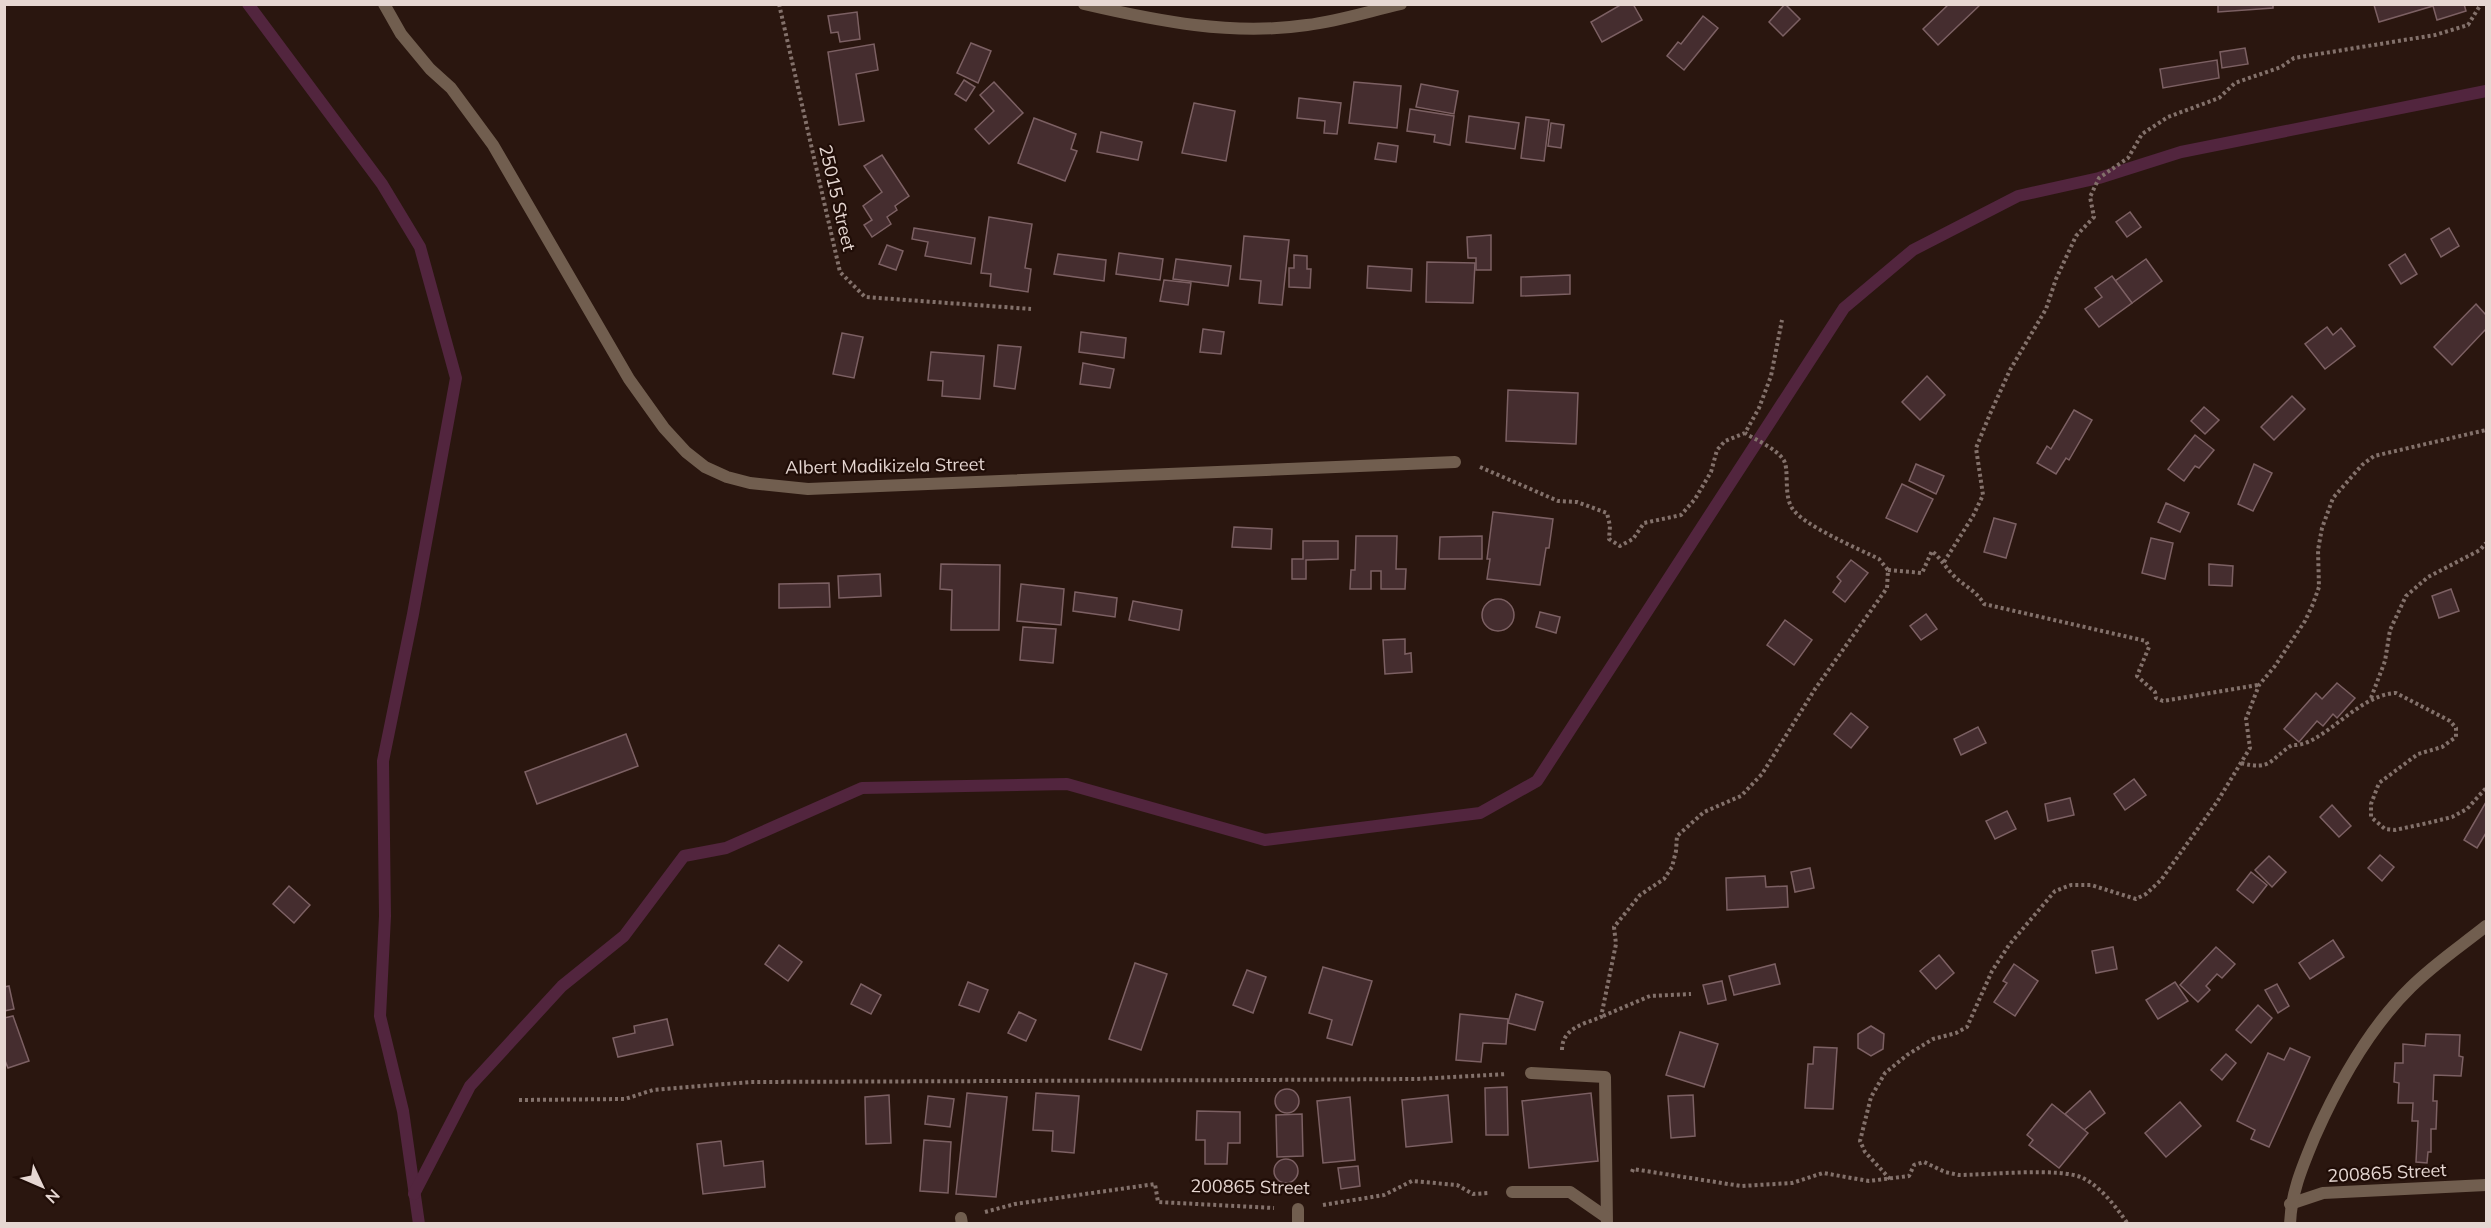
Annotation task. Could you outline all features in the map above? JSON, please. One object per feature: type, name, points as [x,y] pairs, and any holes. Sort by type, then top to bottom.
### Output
[{"type":"street","name":"Albert Madikizela Street","points":[[384,4],[401,34],[430,69],[451,88],[493,145],[629,378],[664,428],[686,452],[705,467],[727,477],[750,483],[808,489],[1455,462]]},
{"type":"street","points":[[1084,4],[1148,19],[1229,28],[1272,29],[1308,25],[1401,4]]},
{"type":"street","points":[[2290,1224],[2290,1204],[2296,1184],[2323,1118],[2364,1043],[2385,1015],[2411,987],[2441,960],[2487,926]]},
{"type":"street","points":[[1531,1073],[1605,1077],[1607,1220]]},
{"type":"street","name":"200865 Street","points":[[2290,1204],[2323,1193],[2487,1185]]},
{"type":"street","points":[[1512,1192],[1570,1192],[1607,1220]]},
{"type":"street","points":[[1298,1209],[1298,1224]]},
{"type":"path","name":"25015 Street","points":[[779,4],[840,272],[865,297],[1030,309]]},
{"type":"path","points":[[1944,562],[1973,516],[1983,495],[1976,448],[2010,370],[2046,309],[2056,279],[2076,236],[2094,218],[2090,197],[2099,178],[2128,158],[2142,134],[2153,126],[2177,112],[2219,98],[2235,83],[2281,67],[2294,58],[2435,35],[2468,25],[2481,4]]},
{"type":"path","points":[[1455,462],[1476,465],[1558,501],[1577,502],[1607,513],[1610,526],[1609,539],[1620,546],[1633,539],[1644,523],[1681,515],[1695,499],[1712,472],[1717,450],[1725,441],[1745,433],[1760,408],[1771,376],[1782,320]]},
{"type":"path","points":[[1890,1179],[1865,1152],[1860,1141],[1871,1097],[1885,1073],[1906,1055],[1933,1039],[1956,1033],[1967,1026],[1992,971],[2009,945],[2055,891],[2071,885],[2091,885],[2136,899],[2146,894],[2161,880],[2210,812],[2250,748],[2246,719],[2259,685],[2275,666],[2309,613],[2319,587],[2318,550],[2322,528],[2333,498],[2362,465],[2374,456],[2487,430]]},
{"type":"path","points":[[1601,1017],[1616,944],[1614,927],[1640,895],[1664,879],[1672,867],[1677,836],[1704,812],[1741,796],[1762,774],[1815,689],[1887,588],[1888,570],[1879,559],[1805,520],[1792,508],[1785,483],[1787,466],[1783,458],[1745,433]]},
{"type":"path","points":[[2371,698],[2385,661],[2390,630],[2406,596],[2428,577],[2480,550],[2487,543]]},
{"type":"path","points":[[1888,570],[1922,573],[1932,551],[1944,562],[1952,574],[1976,592],[1984,604],[2146,641],[2149,647],[2137,676],[2155,692],[2156,698],[2163,702],[2259,685]]},
{"type":"path","points":[[2241,763],[2264,767],[2275,760],[2285,749],[2292,745],[2300,746],[2335,725],[2371,698],[2386,693],[2396,693],[2450,721],[2456,728],[2456,737],[2442,747],[2418,754],[2379,783],[2371,804],[2371,817],[2385,829],[2395,830],[2452,817],[2467,809],[2487,788]]},
{"type":"path","points":[[1561,1075],[1562,1040],[1566,1033],[1650,996],[1691,993]]},
{"type":"path","points":[[519,1100],[625,1099],[653,1090],[750,1082],[1417,1079],[1531,1073]]},
{"type":"path","points":[[1628,1179],[1633,1169],[1741,1186],[1792,1183],[1822,1173],[1869,1181],[1909,1176],[1914,1165],[1924,1162],[1945,1172],[1959,1175],[2052,1172],[2082,1178],[2101,1191],[2128,1224]]},
{"type":"path","name":"200865 Street","points":[[962,1221],[1015,1204],[1155,1184],[1158,1202],[1298,1209],[1384,1196],[1412,1181],[1457,1185],[1473,1194],[1512,1192]]},
{"type":"building","points":[[1622,4],[1633,4],[1642,20],[1602,42],[1591,22]]},
{"type":"building","points":[[1785,4],[1800,19],[1783,36],[1769,22]]},
{"type":"building","points":[[1949,4],[1981,4],[1938,45],[1923,29]]},
{"type":"building","points":[[2218,4],[2273,4],[2273,8],[2218,12]]},
{"type":"building","points":[[2464,4],[2466,11],[2437,20],[2433,6],[2379,22],[2374,5]]},
{"type":"building","points":[[857,12],[860,39],[840,42],[838,32],[831,33],[828,16]]},
{"type":"building","points":[[1703,16],[1718,28],[1684,70],[1667,56],[1678,42],[1681,44]]},
{"type":"building","points":[[971,43],[991,51],[978,83],[957,73]]},
{"type":"building","points":[[874,44],[878,70],[856,74],[864,121],[839,125],[828,52]]},
{"type":"building","points":[[2245,48],[2248,64],[2222,68],[2220,52]]},
{"type":"building","points":[[2217,60],[2219,78],[2163,88],[2160,69]]},
{"type":"building","points":[[964,80],[975,87],[966,101],[955,94]]},
{"type":"building","points":[[994,82],[1023,113],[989,144],[975,129],[994,111],[980,95]]},
{"type":"building","points":[[1354,82],[1401,86],[1397,128],[1349,123]]},
{"type":"building","points":[[1421,84],[1458,91],[1454,114],[1416,107]]},
{"type":"building","points":[[1299,98],[1341,103],[1337,134],[1324,133],[1325,121],[1297,118]]},
{"type":"building","points":[[1194,103],[1235,111],[1226,161],[1182,153]]},
{"type":"building","points":[[1410,109],[1454,116],[1450,145],[1434,142],[1435,135],[1407,131]]},
{"type":"building","points":[[1469,116],[1519,123],[1515,149],[1466,142]]},
{"type":"building","points":[[1526,117],[1549,120],[1544,161],[1521,158]]},
{"type":"building","points":[[1034,118],[1076,134],[1071,149],[1077,151],[1065,181],[1018,163]]},
{"type":"building","points":[[1551,123],[1564,125],[1561,148],[1548,146]]},
{"type":"building","points":[[1101,132],[1142,142],[1138,160],[1097,152]]},
{"type":"building","points":[[1378,143],[1398,146],[1396,162],[1375,159]]},
{"type":"building","points":[[882,155],[909,196],[895,206],[897,210],[887,217],[891,224],[872,237],[864,225],[872,220],[863,206],[882,192],[864,166]]},
{"type":"building","points":[[2130,212],[2141,227],[2127,237],[2116,222]]},
{"type":"building","points":[[989,217],[1032,224],[1025,268],[1031,269],[1028,292],[990,286],[991,274],[981,273]]},
{"type":"building","points":[[914,228],[975,238],[971,264],[925,256],[928,242],[912,239]]},
{"type":"building","points":[[2449,228],[2459,246],[2441,257],[2431,239]]},
{"type":"building","points":[[1491,235],[1491,270],[1476,270],[1476,258],[1468,258],[1467,237]]},
{"type":"building","points":[[1244,236],[1289,240],[1282,305],[1259,303],[1261,281],[1240,279]]},
{"type":"building","points":[[887,245],[903,251],[896,270],[879,264]]},
{"type":"building","points":[[1119,253],[1163,259],[1160,280],[1116,274]]},
{"type":"building","points":[[1058,254],[1106,260],[1104,281],[1054,274]]},
{"type":"building","points":[[2405,254],[2417,274],[2401,284],[2389,265]]},
{"type":"building","points":[[1294,255],[1307,256],[1307,269],[1311,269],[1310,288],[1289,287],[1289,268],[1294,268]]},
{"type":"building","points":[[1176,259],[1231,266],[1228,286],[1173,279]]},
{"type":"building","points":[[2146,259],[2162,281],[2132,303],[2115,281]]},
{"type":"building","points":[[1427,262],[1475,263],[1473,303],[1426,302]]},
{"type":"building","points":[[1368,266],[1412,269],[1411,291],[1367,288]]},
{"type":"building","points":[[1570,275],[1570,294],[1521,296],[1521,277]]},
{"type":"building","points":[[2112,276],[2132,303],[2099,327],[2085,309],[2102,297],[2095,288]]},
{"type":"building","points":[[1164,280],[1191,283],[1188,305],[1160,301]]},
{"type":"building","points":[[2476,304],[2486,315],[2486,329],[2452,365],[2434,347]]},
{"type":"building","points":[[2327,327],[2333,335],[2341,328],[2355,346],[2325,369],[2305,344]]},
{"type":"building","points":[[1203,329],[1224,332],[1221,354],[1200,352]]},
{"type":"building","points":[[1081,332],[1126,338],[1124,358],[1079,352]]},
{"type":"building","points":[[842,333],[863,337],[854,378],[833,374]]},
{"type":"building","points":[[998,345],[1021,347],[1015,389],[994,386]]},
{"type":"building","points":[[931,352],[984,356],[980,399],[942,396],[943,381],[928,380]]},
{"type":"building","points":[[1083,363],[1114,369],[1110,388],[1080,384]]},
{"type":"building","points":[[1927,376],[1945,395],[1920,420],[1902,402]]},
{"type":"building","points":[[1508,390],[1578,393],[1576,444],[1506,441]]},
{"type":"building","points":[[2292,396],[2305,409],[2274,440],[2261,427]]},
{"type":"building","points":[[2204,407],[2219,420],[2205,434],[2191,421]]},
{"type":"building","points":[[2074,410],[2092,420],[2069,460],[2066,458],[2056,474],[2037,463],[2047,446],[2051,449]]},
{"type":"building","points":[[2195,435],[2214,450],[2199,468],[2195,466],[2184,481],[2168,469]]},
{"type":"building","points":[[1916,464],[1944,476],[1936,494],[1909,481]]},
{"type":"building","points":[[2254,464],[2272,473],[2253,511],[2238,504]]},
{"type":"building","points":[[1902,484],[1933,499],[1917,532],[1886,518]]},
{"type":"building","points":[[2166,503],[2189,513],[2180,532],[2158,522]]},
{"type":"building","points":[[1493,512],[1553,519],[1540,585],[1487,579]]},
{"type":"building","points":[[1994,518],[2016,524],[2006,558],[1984,552]]},
{"type":"building","points":[[1234,527],[1272,529],[1271,549],[1232,547]]},
{"type":"building","points":[[1356,536],[1397,536],[1396,569],[1406,569],[1405,589],[1381,589],[1381,571],[1371,571],[1371,589],[1350,589],[1351,570],[1355,570]]},
{"type":"building","points":[[1482,536],[1482,559],[1439,559],[1440,537]]},
{"type":"building","points":[[2151,538],[2173,543],[2165,579],[2142,573]]},
{"type":"building","points":[[1303,541],[1338,541],[1338,559],[1306,560],[1306,579],[1292,579],[1292,559],[1303,559]]},
{"type":"building","points":[[1851,560],[1868,573],[1845,602],[1833,592],[1841,581],[1837,577]]},
{"type":"building","points":[[941,564],[1000,565],[999,630],[951,630],[952,590],[940,589]]},
{"type":"building","points":[[2209,564],[2233,566],[2232,586],[2209,585]]},
{"type":"building","points":[[880,574],[881,596],[839,598],[838,576]]},
{"type":"building","points":[[829,583],[830,607],[779,608],[779,584]]},
{"type":"building","points":[[1021,584],[1064,589],[1061,625],[1017,621]]},
{"type":"building","points":[[2451,589],[2459,611],[2439,618],[2432,596]]},
{"type":"building","points":[[1075,592],[1117,598],[1115,617],[1073,611]]},
{"type":"building","points":[[1498,599],[1509,604],[1514,615],[1509,626],[1498,631],[1487,626],[1482,615],[1487,604]]},
{"type":"building","points":[[1133,601],[1182,610],[1179,630],[1129,620]]},
{"type":"building","points":[[1540,612],[1560,617],[1556,633],[1536,627]]},
{"type":"building","points":[[1926,614],[1937,629],[1921,640],[1910,626]]},
{"type":"building","points":[[1785,620],[1812,640],[1794,665],[1767,645]]},
{"type":"building","points":[[1023,627],[1056,629],[1053,663],[1020,660]]},
{"type":"building","points":[[1405,639],[1405,654],[1411,653],[1412,672],[1385,674],[1383,640]]},
{"type":"building","points":[[2337,683],[2355,698],[2337,718],[2333,714],[2323,726],[2317,721],[2299,742],[2284,729],[2316,693],[2322,699]]},
{"type":"building","points":[[1851,713],[1868,727],[1851,748],[1834,734]]},
{"type":"building","points":[[1978,727],[1986,743],[1961,755],[1954,739]]},
{"type":"building","points":[[626,734],[638,766],[537,804],[525,772]]},
{"type":"building","points":[[2134,779],[2146,795],[2125,810],[2114,794]]},
{"type":"building","points":[[2070,798],[2074,815],[2048,821],[2045,804]]},
{"type":"building","points":[[2486,802],[2486,833],[2477,848],[2464,840]]},
{"type":"building","points":[[2332,805],[2351,826],[2339,837],[2320,817]]},
{"type":"building","points":[[2007,811],[2016,829],[1995,839],[1986,821]]},
{"type":"building","points":[[2380,855],[2394,867],[2382,881],[2368,868]]},
{"type":"building","points":[[2269,856],[2286,872],[2272,887],[2255,870]]},
{"type":"building","points":[[1810,868],[1814,888],[1795,892],[1791,872]]},
{"type":"building","points":[[2251,872],[2267,885],[2253,903],[2237,890]]},
{"type":"building","points":[[1765,876],[1766,887],[1787,886],[1788,907],[1727,910],[1726,878]]},
{"type":"building","points":[[289,886],[310,905],[294,923],[273,904]]},
{"type":"building","points":[[2333,940],[2344,957],[2310,979],[2299,963]]},
{"type":"building","points":[[779,945],[802,962],[788,981],[765,964]]},
{"type":"building","points":[[2113,947],[2117,969],[2096,973],[2092,951]]},
{"type":"building","points":[[2216,947],[2235,964],[2222,978],[2217,974],[2206,986],[2210,990],[2198,1002],[2180,985]]},
{"type":"building","points":[[1939,955],[1954,973],[1936,989],[1920,971]]},
{"type":"building","points":[[1135,963],[1167,974],[1141,1050],[1109,1039]]},
{"type":"building","points":[[1775,964],[1780,984],[1734,995],[1729,976]]},
{"type":"building","points":[[2014,964],[2038,981],[2015,1016],[1994,1002],[2007,983],[2003,981]]},
{"type":"building","points":[[1323,967],[1372,981],[1352,1045],[1327,1038],[1332,1020],[1309,1013]]},
{"type":"building","points":[[1247,970],[1266,977],[1253,1013],[1233,1005]]},
{"type":"building","points":[[1722,981],[1726,1000],[1708,1004],[1703,985]]},
{"type":"building","points":[[968,982],[988,990],[979,1012],[959,1005]]},
{"type":"building","points":[[2175,982],[2188,1001],[2158,1019],[2146,1000]]},
{"type":"building","points":[[861,984],[881,995],[871,1014],[851,1004]]},
{"type":"building","points":[[2277,984],[2289,1006],[2278,1013],[2265,990]]},
{"type":"building","points":[[9,986],[14,1009],[4,1011],[4,987]]},
{"type":"building","points":[[1516,994],[1543,1002],[1535,1030],[1508,1023]]},
{"type":"building","points":[[2258,1005],[2272,1018],[2251,1043],[2236,1030]]},
{"type":"building","points":[[1019,1012],[1036,1020],[1026,1041],[1008,1033]]},
{"type":"building","points":[[1460,1014],[1508,1019],[1506,1044],[1483,1043],[1481,1062],[1456,1060]]},
{"type":"building","points":[[13,1016],[29,1061],[8,1068],[4,1058],[4,1018]]},
{"type":"building","points":[[667,1019],[673,1045],[618,1057],[613,1038],[635,1033],[634,1026]]},
{"type":"building","points":[[1871,1026],[1884,1034],[1883,1049],[1871,1056],[1858,1048],[1858,1034]]},
{"type":"building","points":[[1680,1032],[1718,1044],[1704,1087],[1666,1075]]},
{"type":"building","points":[[2426,1034],[2460,1035],[2459,1056],[2463,1057],[2461,1076],[2434,1075],[2433,1101],[2437,1101],[2436,1129],[2431,1129],[2431,1152],[2428,1152],[2427,1163],[2416,1162],[2418,1121],[2412,1121],[2413,1103],[2398,1103],[2399,1083],[2394,1082],[2395,1063],[2403,1063],[2403,1044],[2425,1046]]},
{"type":"building","points":[[1814,1047],[1837,1048],[1833,1109],[1805,1108],[1808,1064],[1813,1064]]},
{"type":"building","points":[[2290,1048],[2310,1057],[2269,1147],[2251,1139],[2255,1130],[2237,1121],[2268,1053],[2284,1060]]},
{"type":"building","points":[[2226,1054],[2236,1063],[2222,1080],[2211,1070]]},
{"type":"building","points":[[1507,1087],[1508,1135],[1486,1135],[1485,1088]]},
{"type":"building","points":[[1287,1089],[1292,1090],[1298,1096],[1298,1106],[1292,1112],[1287,1113],[1282,1112],[1276,1106],[1275,1101],[1276,1096],[1282,1090]]},
{"type":"building","points":[[2090,1091],[2105,1113],[2084,1130],[2065,1114]]},
{"type":"building","points":[[967,1093],[1007,1097],[996,1197],[956,1194]]},
{"type":"building","points":[[1036,1093],[1079,1096],[1074,1153],[1052,1151],[1053,1131],[1033,1130]]},
{"type":"building","points":[[1591,1093],[1598,1161],[1529,1168],[1522,1101]]},
{"type":"building","points":[[889,1095],[891,1143],[866,1144],[865,1097]]},
{"type":"building","points":[[1448,1095],[1452,1142],[1406,1147],[1402,1100]]},
{"type":"building","points":[[1693,1095],[1695,1136],[1671,1138],[1668,1096]]},
{"type":"building","points":[[928,1096],[954,1099],[950,1127],[925,1124]]},
{"type":"building","points":[[1350,1097],[1355,1160],[1323,1163],[1317,1101]]},
{"type":"building","points":[[2180,1102],[2201,1126],[2166,1157],[2145,1133]]},
{"type":"building","points":[[2052,1104],[2088,1133],[2059,1168],[2029,1145],[2033,1140],[2027,1135]]},
{"type":"building","points":[[1197,1111],[1240,1112],[1240,1143],[1228,1143],[1227,1164],[1205,1164],[1205,1140],[1196,1140]]},
{"type":"building","points":[[1302,1114],[1303,1156],[1277,1157],[1276,1115]]},
{"type":"building","points":[[924,1140],[951,1142],[948,1193],[920,1191]]},
{"type":"building","points":[[721,1141],[724,1166],[763,1161],[765,1187],[703,1194],[697,1144]]},
{"type":"building","points":[[1286,1159],[1291,1160],[1297,1166],[1297,1176],[1291,1182],[1286,1183],[1281,1182],[1275,1176],[1274,1171],[1275,1166],[1281,1160]]},
{"type":"building","points":[[1358,1166],[1360,1186],[1341,1189],[1338,1168]]},
{"type":"waterway","points":[[248,4],[382,184],[420,247],[456,378],[413,614],[383,761],[385,916],[380,1016],[403,1111],[419,1224]]},
{"type":"waterway","points":[[414,1194],[470,1086],[562,986],[624,936],[684,856],[726,848],[862,788],[1067,784],[1265,840],[1480,813],[1537,781],[1844,308],[1913,250],[2018,196],[2099,178],[2181,152],[2486,91]]}]
